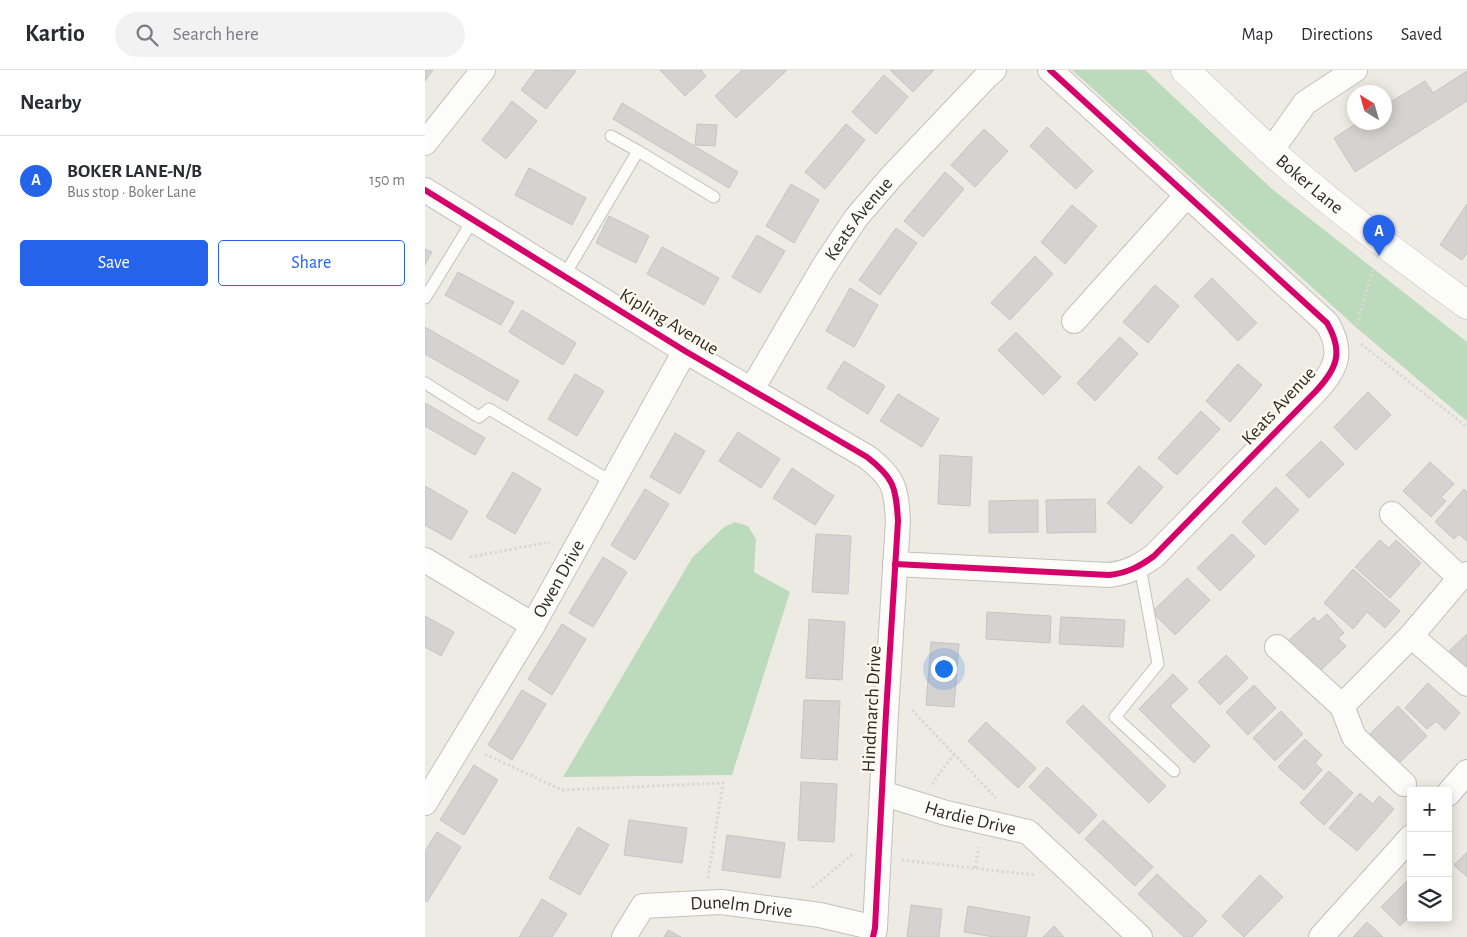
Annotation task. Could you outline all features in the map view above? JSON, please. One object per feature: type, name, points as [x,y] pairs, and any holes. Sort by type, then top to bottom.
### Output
[{"type":"street","points":[[425,143],[483,70]]},
{"type":"street","name":"Keats Avenue","points":[[752,388],[824,266],[856,218],[891,176],[985,77],[994,70]]},
{"type":"street","name":"Keats Avenue","points":[[895,564],[1109,575],[1125,573],[1140,567],[1161,550],[1328,378],[1335,365],[1337,349],[1334,334],[1327,323],[1050,70]]},
{"type":"street","name":"Boker Lane","points":[[1185,70],[1271,151],[1399,255],[1467,305]]},
{"type":"street","points":[[1271,151],[1305,103],[1355,70]]},
{"type":"street","name":"Kipling Avenue","points":[[425,190],[685,351],[752,388],[867,457],[885,470],[893,484]]},
{"type":"street","points":[[1074,321],[1187,195]]},
{"type":"street","name":"Owen Drive","points":[[425,803],[533,625],[685,351]]},
{"type":"street","name":"Hindmarch Drive","points":[[874,932],[898,521],[893,484]]},
{"type":"street","points":[[1342,706],[1411,636],[1463,576],[1392,514]]},
{"type":"street","points":[[429,562],[533,625]]},
{"type":"street","points":[[1411,636],[1467,684]]},
{"type":"street","points":[[1277,647],[1342,706],[1354,737],[1404,784]]},
{"type":"street","points":[[1452,789],[1467,772]]},
{"type":"street","name":"Hardie Drive","points":[[882,793],[946,813],[1028,832],[1140,937]]},
{"type":"street","points":[[1321,937],[1407,841]]},
{"type":"street","name":"Dunelm Drive","points":[[624,937],[643,906],[704,902],[721,902],[820,915],[874,932]]},
{"type":"lane","points":[[611,136],[638,150],[714,197]]},
{"type":"lane","points":[[564,276],[638,150]]},
{"type":"lane","points":[[425,298],[473,220]]},
{"type":"lane","points":[[425,383],[479,417],[489,409],[612,482]]},
{"type":"lane","points":[[1140,567],[1158,664],[1115,717],[1174,771]]},
{"type":"path","points":[[1353,338],[1375,263]]},
{"type":"path","points":[[1327,323],[1353,338],[1467,427]]},
{"type":"path","points":[[429,562],[583,535]]},
{"type":"path","points":[[887,684],[1028,832]]},
{"type":"path","points":[[461,742],[562,790],[723,783],[704,902]]},
{"type":"path","points":[[917,804],[954,754]]},
{"type":"path","points":[[784,910],[881,832]]},
{"type":"path","points":[[879,858],[1078,879]]},
{"type":"green space","points":[[1072,70],[1145,70],[1272,189],[1467,342],[1467,421],[1358,329]]},
{"type":"green space","points":[[735,522],[748,526],[756,539],[754,572],[790,592],[732,775],[563,777],[692,558],[724,527]]},
{"type":"building","points":[[425,70],[433,70],[425,81]]},
{"type":"building","points":[[536,70],[576,71],[546,109],[521,90]]},
{"type":"building","points":[[660,70],[701,70],[706,76],[685,96]]},
{"type":"building","points":[[742,70],[787,70],[736,118],[715,96]]},
{"type":"building","points":[[890,70],[934,70],[913,92]]},
{"type":"building","points":[[1467,71],[1467,101],[1355,172],[1334,138],[1347,130],[1392,130],[1392,101],[1425,81],[1433,93]]},
{"type":"building","points":[[884,75],[908,97],[876,134],[852,112]]},
{"type":"building","points":[[512,101],[537,121],[506,159],[482,140]]},
{"type":"building","points":[[622,103],[738,172],[729,188],[613,119]]},
{"type":"building","points":[[697,124],[717,125],[715,146],[695,145]]},
{"type":"building","points":[[846,124],[865,140],[825,189],[805,172]]},
{"type":"building","points":[[1047,127],[1093,171],[1076,189],[1030,146]]},
{"type":"building","points":[[984,129],[1008,151],[975,187],[951,165]]},
{"type":"building","points":[[529,168],[586,198],[572,225],[515,195]]},
{"type":"building","points":[[945,172],[964,189],[923,237],[904,221]]},
{"type":"building","points":[[791,184],[819,200],[794,243],[766,226]]},
{"type":"building","points":[[1467,204],[1467,253],[1462,260],[1440,245]]},
{"type":"building","points":[[1072,205],[1097,226],[1065,264],[1041,242]]},
{"type":"building","points":[[609,216],[649,236],[636,263],[596,243]]},
{"type":"building","points":[[896,228],[917,243],[880,295],[859,280]]},
{"type":"building","points":[[757,235],[785,251],[760,293],[732,277]]},
{"type":"building","points":[[662,247],[719,278],[704,305],[647,274]]},
{"type":"building","points":[[425,249],[432,252],[425,265]]},
{"type":"building","points":[[1035,256],[1053,274],[1010,320],[991,303]]},
{"type":"building","points":[[458,272],[514,302],[501,325],[445,295]]},
{"type":"building","points":[[1212,278],[1257,323],[1238,341],[1194,296]]},
{"type":"building","points":[[1155,285],[1179,306],[1148,343],[1123,322]]},
{"type":"building","points":[[850,288],[878,305],[854,347],[826,331]]},
{"type":"building","points":[[522,310],[576,343],[563,365],[509,332]]},
{"type":"building","points":[[425,327],[519,381],[507,401],[425,354]]},
{"type":"building","points":[[1016,332],[1061,377],[1043,395],[998,350]]},
{"type":"building","points":[[1120,337],[1138,354],[1095,401],[1077,383]]},
{"type":"building","points":[[844,361],[885,386],[868,414],[827,388]]},
{"type":"building","points":[[1238,364],[1262,385],[1230,422],[1206,401]]},
{"type":"building","points":[[575,374],[604,391],[577,436],[548,419]]},
{"type":"building","points":[[1368,392],[1391,415],[1356,450],[1334,427]]},
{"type":"building","points":[[898,394],[939,419],[922,447],[880,421]]},
{"type":"building","points":[[425,403],[485,438],[475,455],[425,426]]},
{"type":"building","points":[[1201,411],[1220,429],[1177,475],[1158,458]]},
{"type":"building","points":[[738,432],[780,459],[761,488],[719,461]]},
{"type":"building","points":[[675,433],[705,451],[680,494],[650,477]]},
{"type":"building","points":[[1321,441],[1344,464],[1309,498],[1286,475]]},
{"type":"building","points":[[940,455],[972,457],[970,506],[938,504]]},
{"type":"building","points":[[1430,462],[1454,484],[1441,497],[1446,501],[1431,517],[1403,491]]},
{"type":"building","points":[[1139,466],[1163,487],[1131,524],[1107,503]]},
{"type":"building","points":[[792,468],[834,496],[815,525],[773,498]]},
{"type":"building","points":[[513,472],[541,489],[515,534],[486,517]]},
{"type":"building","points":[[425,486],[468,511],[451,540],[425,525]]},
{"type":"building","points":[[1276,487],[1299,510],[1265,545],[1242,522]]},
{"type":"building","points":[[645,489],[669,504],[635,560],[611,545]]},
{"type":"building","points":[[1464,489],[1467,492],[1467,541],[1459,534],[1454,539],[1435,522]]},
{"type":"building","points":[[1095,499],[1096,532],[1047,533],[1046,500]]},
{"type":"building","points":[[1038,500],[1038,532],[989,533],[989,501]]},
{"type":"building","points":[[816,534],[851,536],[848,594],[812,592]]},
{"type":"building","points":[[1232,534],[1255,556],[1220,591],[1197,568]]},
{"type":"building","points":[[1380,540],[1389,548],[1396,540],[1421,563],[1390,598],[1355,567]]},
{"type":"building","points":[[603,557],[627,572],[593,627],[569,613]]},
{"type":"building","points":[[1353,569],[1400,611],[1385,628],[1367,612],[1353,629],[1324,603]]},
{"type":"building","points":[[1187,578],[1210,600],[1175,635],[1152,612]]},
{"type":"building","points":[[987,612],[1051,616],[1050,643],[986,639]]},
{"type":"building","points":[[1327,614],[1344,633],[1338,638],[1346,646],[1318,673],[1288,641],[1314,617],[1318,622]]},
{"type":"building","points":[[425,616],[454,632],[441,656],[425,647]]},
{"type":"building","points":[[1061,617],[1125,620],[1123,647],[1059,644]]},
{"type":"building","points":[[809,619],[845,622],[842,680],[806,678]]},
{"type":"building","points":[[562,624],[586,639],[552,695],[528,679]]},
{"type":"building","points":[[1467,634],[1467,671],[1448,652]]},
{"type":"building","points":[[931,642],[959,644],[954,707],[926,705]]},
{"type":"building","points":[[1226,655],[1248,678],[1220,705],[1198,682]]},
{"type":"building","points":[[1173,674],[1188,689],[1170,706],[1210,746],[1194,763],[1139,709]]},
{"type":"building","points":[[1428,683],[1460,713],[1445,730],[1436,721],[1427,729],[1405,708]]},
{"type":"building","points":[[1254,685],[1276,708],[1248,735],[1226,712]]},
{"type":"building","points":[[522,690],[546,704],[512,760],[488,745]]},
{"type":"building","points":[[804,700],[840,701],[837,760],[801,758]]},
{"type":"building","points":[[1083,705],[1166,786],[1149,803],[1066,722]]},
{"type":"building","points":[[1398,706],[1427,736],[1398,764],[1369,735]]},
{"type":"building","points":[[1281,711],[1303,734],[1275,761],[1253,738]]},
{"type":"building","points":[[986,722],[1036,768],[1018,788],[968,741]]},
{"type":"building","points":[[1305,739],[1322,755],[1315,763],[1322,770],[1304,790],[1278,767]]},
{"type":"building","points":[[474,765],[498,780],[464,835],[440,820]]},
{"type":"building","points":[[1047,767],[1097,815],[1079,834],[1029,787]]},
{"type":"building","points":[[1329,771],[1353,793],[1324,825],[1300,803]]},
{"type":"building","points":[[801,782],[837,784],[834,842],[798,840]]},
{"type":"building","points":[[1360,793],[1373,804],[1379,796],[1394,809],[1357,851],[1329,828]]},
{"type":"building","points":[[629,820],[687,828],[682,863],[624,855]]},
{"type":"building","points":[[1103,820],[1153,867],[1135,886],[1085,839]]},
{"type":"building","points":[[578,827],[609,845],[580,895],[549,878]]},
{"type":"building","points":[[437,832],[461,847],[427,902],[425,901],[425,851]]},
{"type":"building","points":[[727,835],[785,843],[780,878],[722,870]]},
{"type":"building","points":[[1467,852],[1467,877],[1454,865]]},
{"type":"building","points":[[1157,874],[1207,921],[1192,937],[1184,937],[1138,894]]},
{"type":"building","points":[[1260,875],[1283,897],[1244,937],[1222,916]]},
{"type":"building","points":[[1407,881],[1407,919],[1400,926],[1381,907]]},
{"type":"building","points":[[542,899],[567,914],[552,937],[519,937]]},
{"type":"building","points":[[911,905],[942,909],[939,937],[907,937]]},
{"type":"building","points":[[968,906],[1030,917],[1026,937],[994,937],[964,932]]},
{"type":"building","points":[[1367,922],[1383,937],[1353,937]]},
{"type":"building","points":[[1054,926],[1064,937],[1043,937]]},
{"type":"building","points":[[668,930],[681,937],[664,937]]},
{"type":"cycle path","points":[[895,564],[1109,575],[1133,569],[1154,556],[1323,384],[1336,360],[1335,343],[1327,323],[1050,70]]},
{"type":"cycle path","points":[[425,190],[685,351],[867,457],[883,471],[892,484],[898,521],[873,937]]},
{"type":"place","name":"BOKER LANE-N/B","points":[[1379,256]]}]
